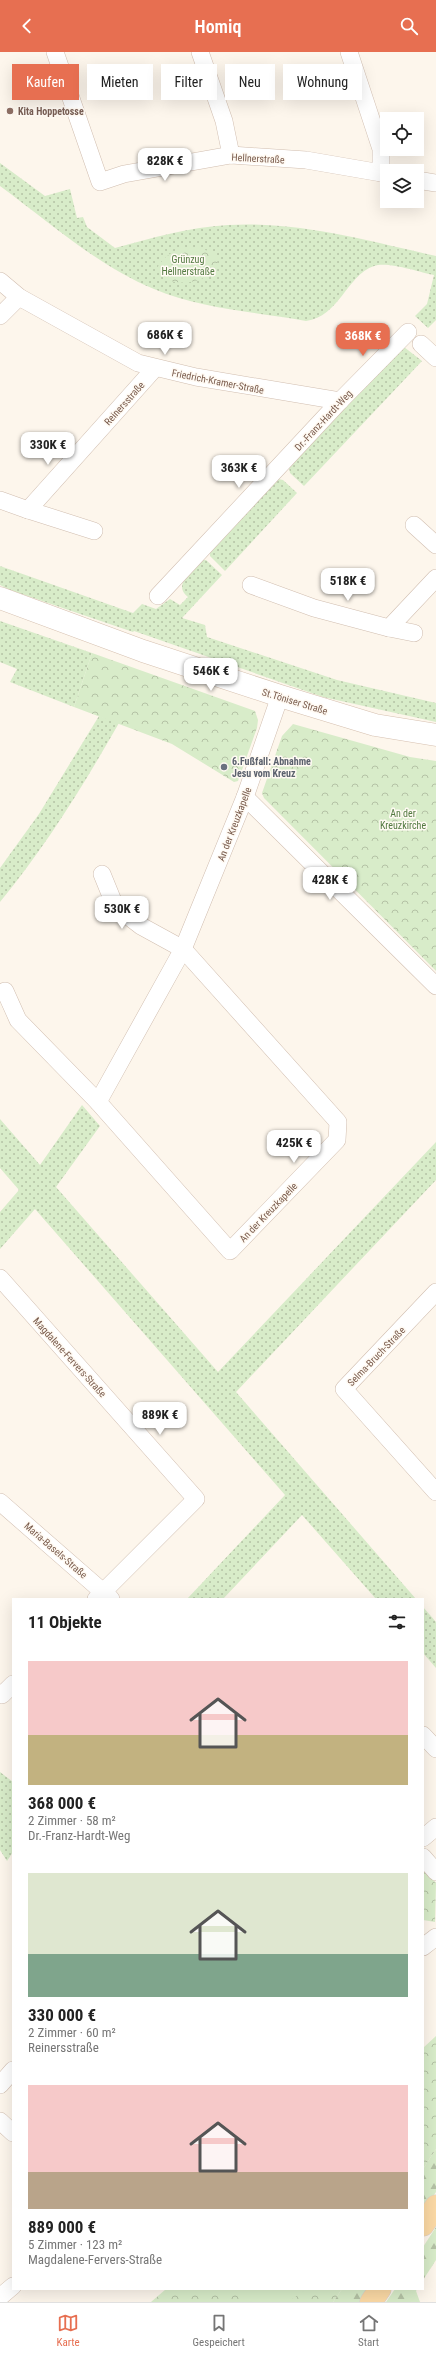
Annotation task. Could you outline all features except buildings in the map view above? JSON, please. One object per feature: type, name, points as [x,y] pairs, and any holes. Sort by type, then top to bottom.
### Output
[{"type":"main road","name":"St.Töniser Straße","points":[[0,598],[143,651],[280,696],[375,725],[436,735]]},
{"type":"main road","points":[[424,2224],[436,2206]]},
{"type":"main road","points":[[371,2302],[379,2290]]},
{"type":"street","name":"Hellnerstraße","points":[[55,52],[100,182],[124,174],[230,155],[306,160],[380,172]]},
{"type":"street","points":[[200,52],[224,121],[230,155]]},
{"type":"street","points":[[349,52],[381,149],[383,164]]},
{"type":"street","points":[[424,181],[436,183]]},
{"type":"street","name":"Friedrich-Kramer-Straße","points":[[0,281],[19,297],[138,363],[155,368],[290,394],[340,401]]},
{"type":"street","points":[[0,316],[19,297]]},
{"type":"street","name":"Dr.-Franz-Hardt-Weg","points":[[158,596],[340,401],[408,332]]},
{"type":"street","points":[[421,344],[436,358]]},
{"type":"street","name":"Reinersstraße","points":[[28,510],[155,368]]},
{"type":"street","points":[[0,500],[94,531]]},
{"type":"street","points":[[414,525],[436,545]]},
{"type":"street","points":[[389,628],[436,578]]},
{"type":"street","points":[[251,585],[314,608],[389,628],[414,633]]},
{"type":"street","name":"An der Kreuzkapelle","points":[[98,1102],[183,949],[245,797],[280,696]]},
{"type":"street","points":[[245,797],[436,986]]},
{"type":"street","name":"An der Kreuzkapelle","points":[[5,991],[18,1020],[98,1102],[230,1251],[337,1140],[338,1122],[183,949],[141,926],[115,906],[102,874]]},
{"type":"street","name":"Magdalene-Fervers-Straße","points":[[0,1278],[196,1499],[104,1597]]},
{"type":"street","name":"Selma-Bruch-Straße","points":[[436,1292],[344,1389],[436,1492]]},
{"type":"street","name":"Maria-Basels-Straße","points":[[0,1502],[104,1597]]},
{"type":"street","points":[[0,1693],[2,1695],[12,1685]]},
{"type":"street","points":[[424,1736],[436,1750]]},
{"type":"street","points":[[424,1837],[436,1827]]},
{"type":"street","points":[[424,1858],[436,1872]]},
{"type":"street","points":[[0,2085],[12,2071]]},
{"type":"street","points":[[0,2121],[12,2132]]},
{"type":"street","points":[[0,2296],[12,2287]]},
{"type":"green space","points":[[0,163],[45,196],[70,189],[77,218],[83,217],[87,227],[115,248],[143,240],[200,228],[228,225],[255,225],[281,226],[333,233],[436,256],[436,320],[428,328],[415,316],[427,304],[434,275],[387,265],[374,266],[365,271],[327,312],[317,318],[306,321],[210,306],[172,296],[133,279],[94,256],[0,186]]},
{"type":"green space","name":"Grünzug Hellnerstraße","points":[[191,247],[214,252],[217,262],[214,270],[205,277],[182,283],[171,281],[162,275],[158,266],[165,258],[176,250]]},
{"type":"green space","points":[[404,347],[422,361],[304,486],[290,473],[289,468],[397,351]]},
{"type":"green space","points":[[278,479],[283,480],[297,493],[225,571],[210,556],[210,552]]},
{"type":"green space","points":[[202,560],[206,560],[222,575],[182,618],[205,625],[207,637],[337,680],[436,703],[436,722],[323,697],[134,631],[133,632],[10,590],[0,585],[0,566],[133,613],[142,604],[156,609],[170,599],[180,605],[188,597],[182,588],[185,578]]},
{"type":"green space","points":[[0,621],[92,653],[74,707],[10,682],[17,669],[0,662]]},
{"type":"green space","points":[[92,653],[255,711],[258,720],[257,728],[238,781],[234,782],[172,744],[74,707]]},
{"type":"green space","points":[[99,716],[119,723],[92,770],[63,815],[33,859],[0,902],[0,868],[39,814]]},
{"type":"green space","name":"An der Kreuzkirche","points":[[293,724],[410,757],[436,761],[436,971],[264,798],[262,793],[282,736]]},
{"type":"green space","points":[[82,1105],[100,1126],[56,1187],[218,1372],[436,1142],[436,1180],[236,1392],[415,1598],[375,1598],[302,1515],[224,1598],[188,1598],[285,1495],[35,1209],[0,1249],[0,1212],[19,1190],[0,1168],[0,1119],[40,1165]]},
{"type":"green space","points":[[424,1608],[436,1622],[436,1668],[424,1654]]},
{"type":"green space","points":[[0,1772],[12,1781],[12,1854],[7,1861],[0,1850]]},
{"type":"green space","points":[[424,1870],[436,1883],[435,1922],[424,1920]]},
{"type":"green space","points":[[436,2036],[436,2149],[424,2167],[424,2047]]},
{"type":"green space","points":[[436,2149],[436,2192],[424,2210],[424,2167]]},
{"type":"green space","points":[[436,2227],[436,2260],[424,2278],[424,2245]]},
{"type":"green space","points":[[165,2290],[341,2290],[333,2302],[151,2302]]},
{"type":"green space","points":[[238,2290],[306,2290],[288,2302],[252,2302],[242,2299]]},
{"type":"green space","points":[[341,2290],[370,2290],[362,2302],[333,2302]]},
{"type":"green space","points":[[394,2290],[416,2290],[420,2302],[386,2302]]},
{"type":"place","name":"Kita Hoppetosse","points":[[10,111]]},
{"type":"place","name":"6.Fußfall: Abnahme Jesu vom Kreuz","points":[[224,767]]}]
